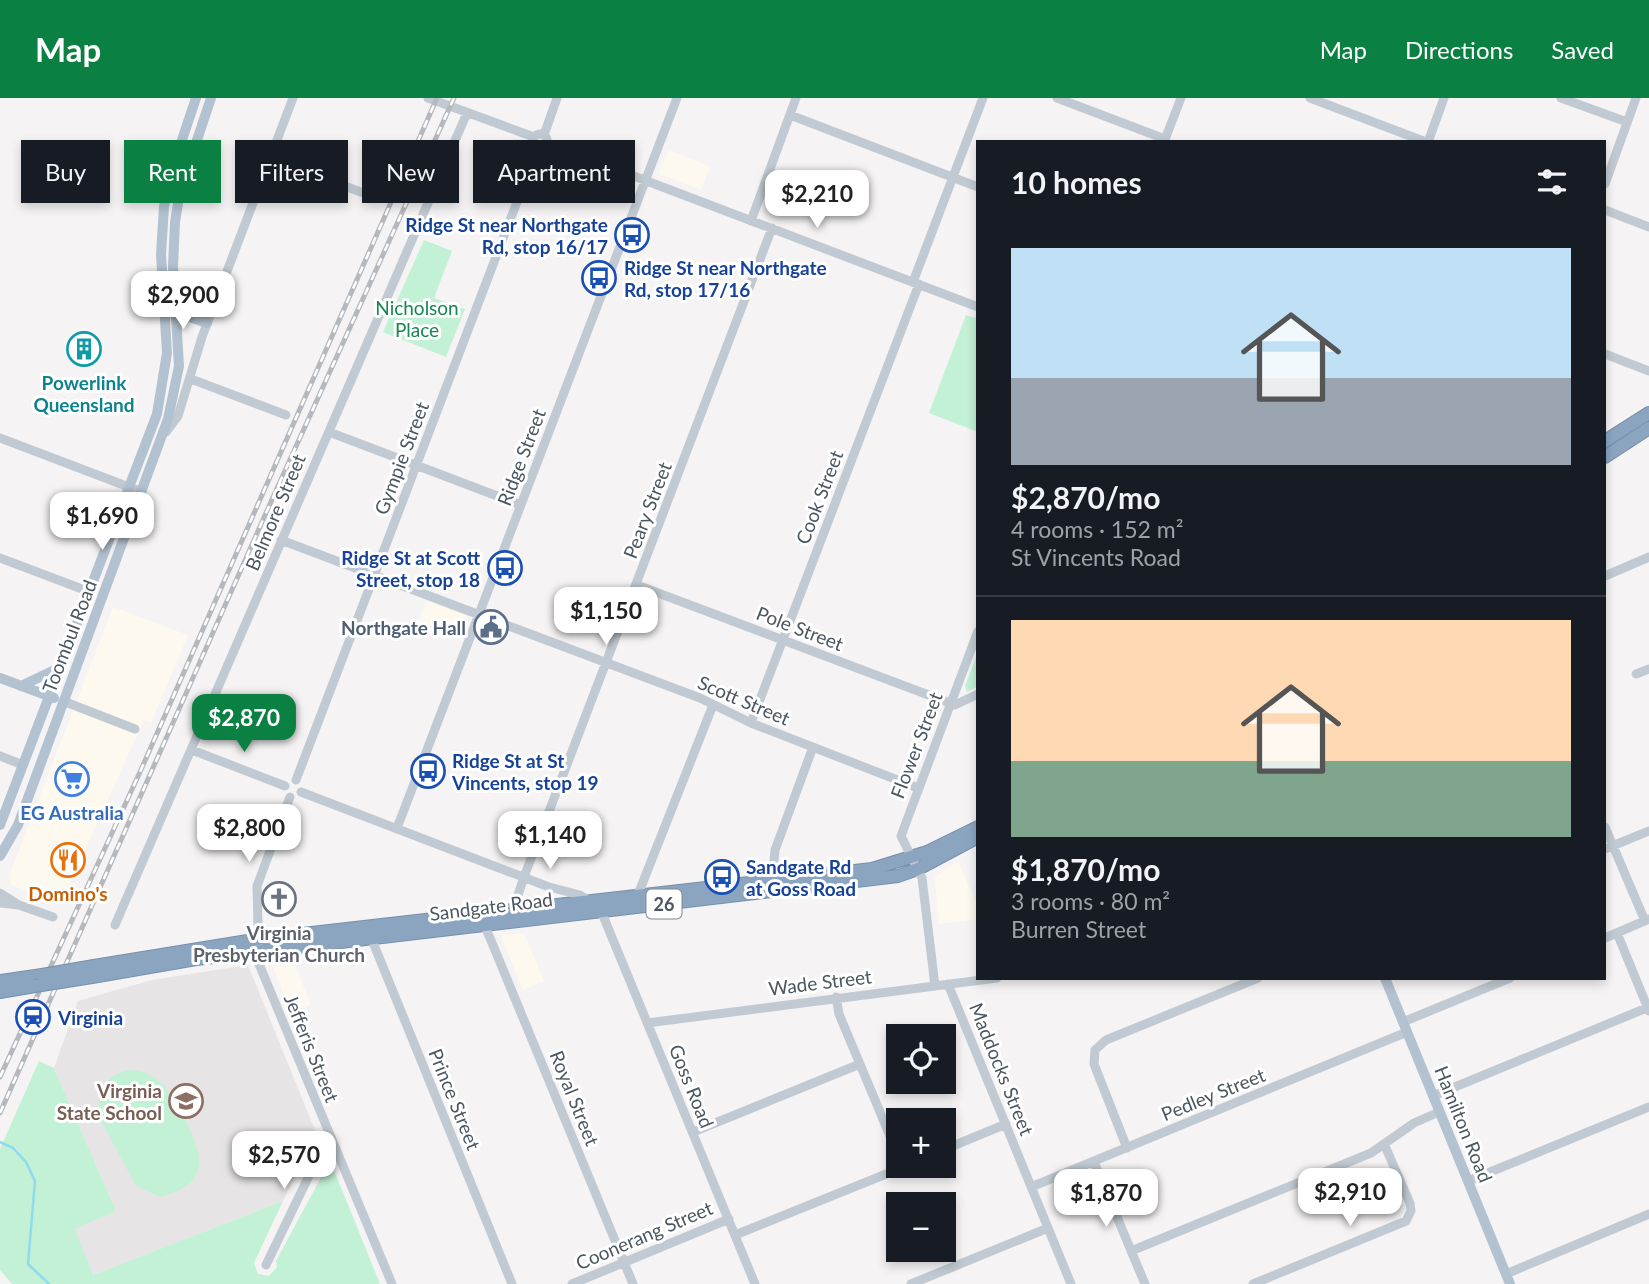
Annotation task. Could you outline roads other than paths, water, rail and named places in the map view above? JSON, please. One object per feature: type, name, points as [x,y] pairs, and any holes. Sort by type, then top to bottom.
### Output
[{"type":"highway","points":[[1606,440],[1649,413]]},
{"type":"highway","points":[[1606,455],[1649,428]]},
{"type":"highway","name":"Sandgate Road","points":[[596,905],[637,897],[915,864],[976,828]]},
{"type":"highway","name":"Sandgate Road","points":[[0,981],[38,980],[258,946],[596,905],[879,878],[976,838]]},
{"type":"highway","name":"Sandgate Road","points":[[370,933],[485,926],[520,916]]},
{"type":"highway","name":"Sandgate Road","points":[[0,992],[38,980]]},
{"type":"main road","name":"Toombul Road","points":[[0,825],[153,427],[163,384],[167,340],[161,254],[162,221],[169,179],[196,98]]},
{"type":"main road","name":"Toombul Road","points":[[0,856],[18,825],[164,435],[179,366],[173,252],[177,207],[211,98]]},
{"type":"main road","points":[[177,306],[190,317],[208,323]]},
{"type":"main road","points":[[21,686],[61,667]]},
{"type":"main road","points":[[0,678],[63,701]]},
{"type":"main road","name":"Hamilton Road","points":[[1386,980],[1508,1279]]},
{"type":"street","points":[[277,140],[293,98]]},
{"type":"street","points":[[428,98],[538,140]]},
{"type":"street","name":"Gympie Street","points":[[541,140],[557,98]]},
{"type":"street","name":"Ridge Street","points":[[397,828],[677,98]]},
{"type":"street","points":[[751,221],[796,98]]},
{"type":"street","name":"Cook Street","points":[[751,723],[983,98]]},
{"type":"street","points":[[1057,98],[1165,140],[1181,98]]},
{"type":"street","points":[[1310,98],[1422,140]]},
{"type":"street","points":[[1428,140],[1444,98]]},
{"type":"street","points":[[1561,98],[1627,122]]},
{"type":"street","points":[[1606,181],[1636,98]]},
{"type":"street","name":"Belmore Street","points":[[115,925],[467,113]]},
{"type":"street","points":[[790,115],[976,186]]},
{"type":"street","points":[[635,176],[976,306]]},
{"type":"street","points":[[164,435],[177,416],[253,203]]},
{"type":"street","name":"Gympie Street","points":[[296,780],[517,203]]},
{"type":"street","points":[[1606,210],[1649,227]]},
{"type":"street","name":"Peary Street","points":[[520,916],[518,896],[524,877],[772,228]]},
{"type":"street","points":[[1606,354],[1649,371]]},
{"type":"street","points":[[191,379],[286,415]]},
{"type":"street","points":[[329,432],[521,505]]},
{"type":"street","points":[[0,438],[142,492]]},
{"type":"street","name":"Scott Street","points":[[281,540],[606,663],[918,788]]},
{"type":"street","points":[[1606,576],[1649,557]]},
{"type":"street","points":[[0,558],[90,592]]},
{"type":"street","name":"Pole Street","points":[[637,585],[951,704]]},
{"type":"street","name":"Flower Street","points":[[915,864],[901,836],[976,636]]},
{"type":"street","points":[[1636,674],[1649,668]]},
{"type":"street","points":[[951,704],[957,705],[976,695]]},
{"type":"street","points":[[63,701],[135,729]]},
{"type":"street","points":[[637,897],[713,705]]},
{"type":"street","points":[[772,882],[775,850],[813,747]]},
{"type":"street","points":[[192,750],[285,786],[290,797],[257,886],[258,946]]},
{"type":"street","points":[[0,756],[23,765]]},
{"type":"street","points":[[285,786],[288,781],[296,780],[301,784],[301,792]]},
{"type":"street","points":[[290,797],[301,792],[596,905]]},
{"type":"street","points":[[1606,938],[1647,920],[1609,848],[1649,831]]},
{"type":"street","points":[[915,864],[935,986]]},
{"type":"street","points":[[0,892],[19,905]]},
{"type":"street","points":[[0,903],[19,905],[53,917]]},
{"type":"street","name":"Goss Road","points":[[596,905],[755,1284]]},
{"type":"street","name":"Royal Street","points":[[485,926],[633,1284]]},
{"type":"street","name":"Prince Street","points":[[370,933],[512,1284]]},
{"type":"street","points":[[1433,1096],[1649,1009],[1616,933]]},
{"type":"street","name":"Jefferis Street","points":[[258,946],[260,967],[392,1284]]},
{"type":"street","name":"Wade Street","points":[[647,1023],[981,980]]},
{"type":"street","points":[[1127,1148],[1094,1064],[1095,1050],[1106,1040],[1253,980]]},
{"type":"street","name":"Pedley Street","points":[[1031,1187],[1405,1027],[1506,980]]},
{"type":"street","name":"Maddocks Street","points":[[948,984],[1071,1284]]},
{"type":"street","points":[[836,997],[839,1014],[886,1126]]},
{"type":"street","points":[[693,1132],[860,1064]]},
{"type":"street","points":[[1468,1181],[1649,1107]]},
{"type":"street","points":[[1131,1251],[1385,1146],[1409,1127],[1439,1112]]},
{"type":"street","points":[[956,1145],[1006,1124]]},
{"type":"street","points":[[266,1265],[318,1157],[333,1145]]},
{"type":"street","points":[[1253,1284],[1406,1220],[1411,1211],[1410,1203],[1385,1146]]},
{"type":"street","points":[[1094,1162],[1144,1284]]},
{"type":"street","points":[[735,1235],[886,1173]]},
{"type":"street","points":[[1508,1279],[1649,1214]]},
{"type":"street","name":"Coonerang Street","points":[[572,1284],[729,1219]]},
{"type":"street","points":[[911,1284],[1048,1228]]},
{"type":"waterway","points":[[0,1142],[13,1148],[26,1162],[35,1181],[28,1264],[49,1284]]},
{"type":"railway","points":[[0,1077],[140,772],[437,98]]},
{"type":"railway","points":[[0,1113],[274,495],[454,98]]},
{"type":"place","name":"Ridge St near Northgate Rd, stop 16/17","points":[[632,235]]},
{"type":"place","name":"Ridge St near Northgate Rd, stop 17/16","points":[[599,278]]},
{"type":"place","name":"Powerlink Queensland","points":[[84,349]]},
{"type":"place","name":"Ridge St at Scott Street, stop 18","points":[[505,568]]},
{"type":"place","name":"Northgate Hall","points":[[491,627]]},
{"type":"place","name":"Ridge St at St Vincents, stop 19","points":[[428,771]]},
{"type":"place","name":"EG Australia","points":[[72,779]]},
{"type":"place","name":"Domino's","points":[[68,860]]},
{"type":"place","name":"Sandgate Rd at Goss Road","points":[[722,877]]},
{"type":"place","name":"Virginia Presbyterian Church","points":[[279,899]]},
{"type":"place","name":"Virginia","points":[[33,1017]]},
{"type":"place","name":"Virginia State School","points":[[186,1101]]},
{"type":"park label","name":"Nicholson Place","points":[[417,318]]}]
